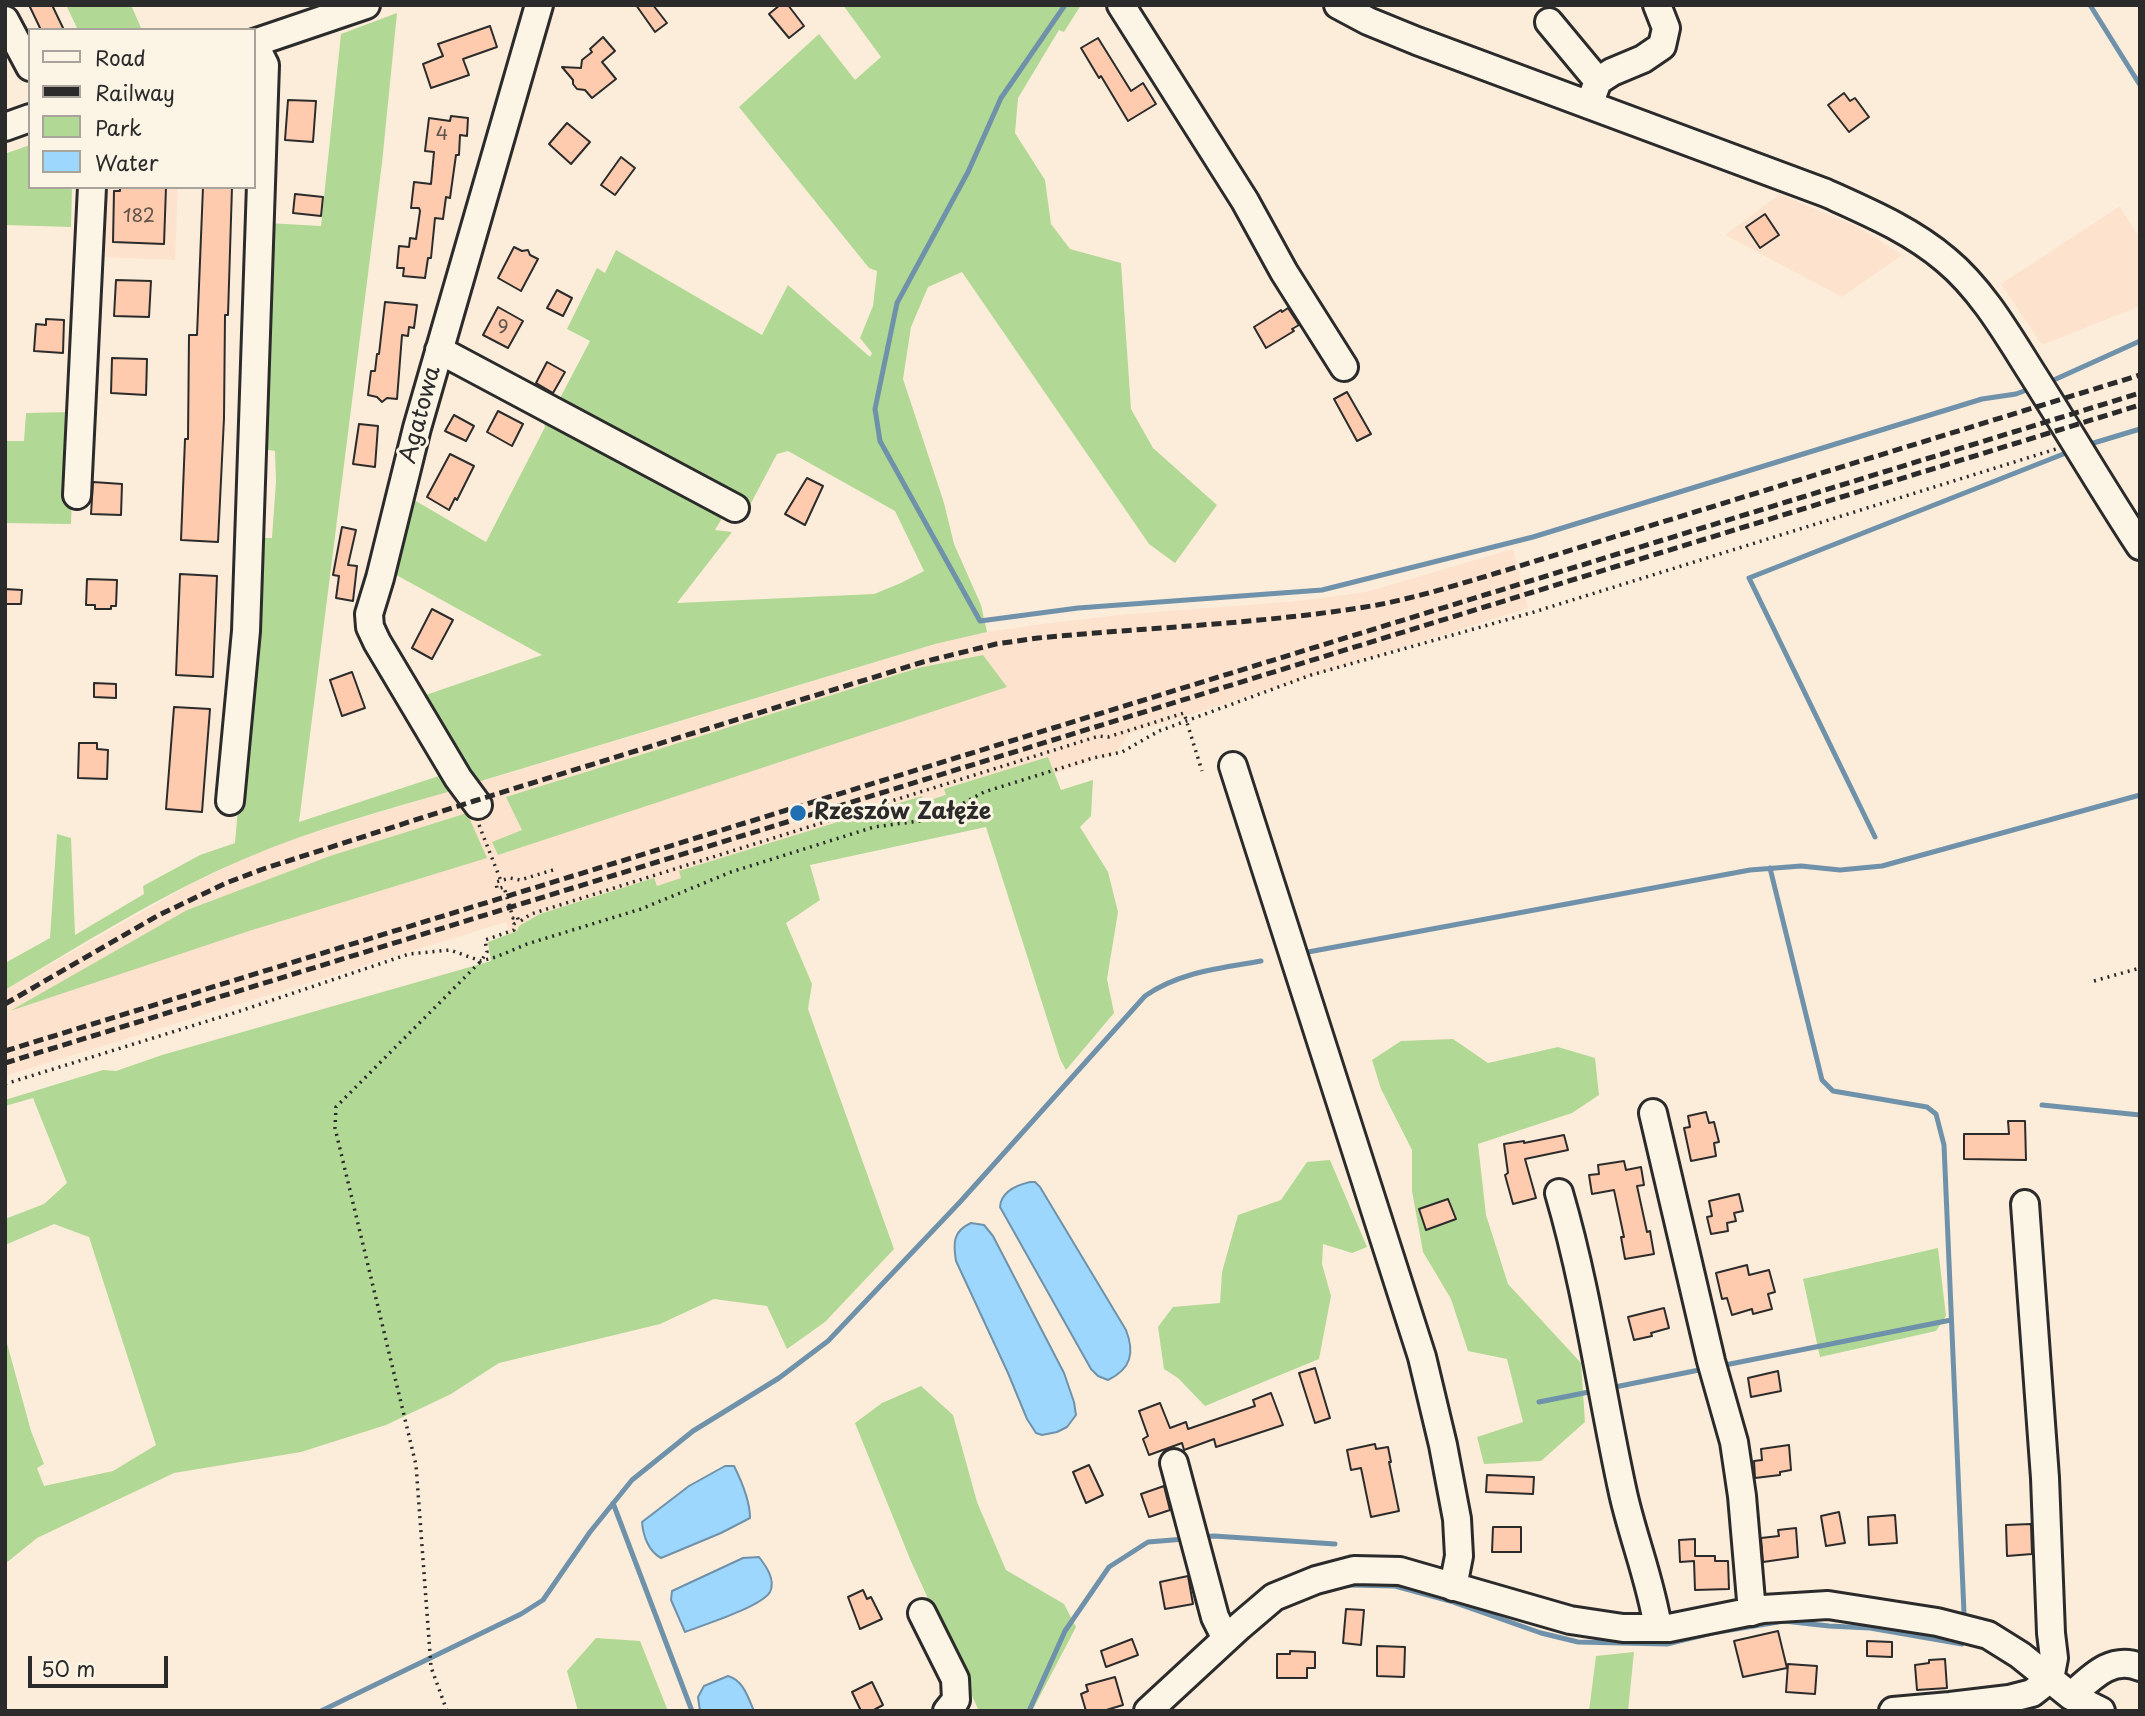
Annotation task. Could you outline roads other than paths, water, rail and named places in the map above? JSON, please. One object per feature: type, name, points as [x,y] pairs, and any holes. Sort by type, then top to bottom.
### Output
[{"type":"street","points":[[256,42],[329,11],[366,5]]},
{"type":"street","name":"Agatowa","points":[[478,805],[458,778],[370,627],[369,614],[417,428],[539,5]]},
{"type":"street","points":[[1121,5],[1245,201],[1284,272],[1344,367]]},
{"type":"street","points":[[1338,5],[1368,21],[1417,41],[1593,93],[1878,216],[1918,238],[1948,261],[1977,292],[2007,333],[2140,546]]},
{"type":"street","points":[[1593,93],[1612,72],[1643,59],[1662,46],[1666,28],[1657,5]]},
{"type":"street","points":[[5,20],[28,63]]},
{"type":"street","points":[[1549,22],[1593,93]]},
{"type":"street","points":[[230,801],[246,631],[265,65],[256,47]]},
{"type":"street","points":[[5,127],[28,119]]},
{"type":"street","points":[[77,495],[92,189]]},
{"type":"street","points":[[439,350],[735,508]]},
{"type":"street","points":[[1233,766],[1422,1357],[1457,1519],[1459,1556],[1453,1587]]},
{"type":"street","points":[[1653,1113],[1734,1442],[1742,1496],[1752,1612]]},
{"type":"street","points":[[1559,1193],[1575,1247],[1623,1494],[1658,1628]]},
{"type":"street","points":[[1893,1711],[2009,1699],[2032,1693],[2050,1679],[2054,1658],[2045,1478],[2025,1204]]},
{"type":"street","points":[[1174,1463],[1216,1617],[1226,1639]]},
{"type":"street","points":[[1148,1711],[1275,1597],[1316,1580],[1354,1570],[1399,1572],[1570,1620],[1623,1628],[1669,1628],[1752,1612],[1828,1605],[1937,1622],[1988,1635],[2020,1655],[2071,1696],[2101,1711]]},
{"type":"street","points":[[922,1613],[955,1679],[956,1700],[947,1711]]},
{"type":"street","points":[[2071,1696],[2099,1671],[2112,1664],[2136,1665],[2140,1668]]},
{"type":"water","points":[[1035,1182],[1040,1187],[1126,1330],[1130,1346],[1129,1360],[1122,1371],[1108,1380],[1091,1369],[1000,1207],[1007,1193]]},
{"type":"water","points":[[971,1223],[984,1225],[993,1236],[1064,1373],[1076,1415],[1067,1427],[1057,1432],[1042,1435],[1036,1433],[1027,1419],[956,1261],[956,1238],[965,1226]]},
{"type":"water","points":[[725,1466],[734,1466],[737,1472],[747,1498],[750,1518],[661,1558],[656,1555],[647,1542],[642,1522],[689,1486]]},
{"type":"water","points":[[759,1557],[772,1583],[765,1598],[685,1632],[671,1600],[672,1591],[743,1558]]},
{"type":"water","points":[[728,1676],[741,1685],[754,1711],[700,1711],[698,1697],[704,1686]]},
{"type":"waterway","points":[[1065,5],[1001,98],[968,172],[897,303],[875,409],[880,441],[980,621],[1078,608],[1322,590],[1533,537],[1982,399],[2024,391]]},
{"type":"waterway","points":[[2090,5],[2140,85]]},
{"type":"waterway","points":[[2056,379],[2140,341]]},
{"type":"waterway","points":[[2087,445],[2140,429]]},
{"type":"waterway","points":[[1875,837],[1749,578],[2071,451]]},
{"type":"waterway","points":[[1308,952],[1750,870],[1801,866],[1840,870],[1882,866],[2140,795]]},
{"type":"waterway","points":[[1770,868],[1822,1080],[1833,1091],[1927,1107],[1936,1114],[1944,1145],[1964,1613]]},
{"type":"waterway","points":[[321,1711],[521,1614],[543,1600],[590,1532],[632,1480],[693,1431],[779,1378],[828,1341],[960,1202],[1145,996],[1186,976],[1261,961]]},
{"type":"waterway","points":[[2042,1105],[2140,1115]]},
{"type":"waterway","points":[[1720,1366],[1951,1320]]},
{"type":"waterway","points":[[1610,1388],[1704,1369]]},
{"type":"waterway","points":[[1539,1402],[1594,1391]]},
{"type":"waterway","points":[[613,1503],[692,1711]]},
{"type":"waterway","points":[[1202,1537],[1335,1544]]},
{"type":"waterway","points":[[1029,1711],[1065,1631],[1109,1567],[1148,1542],[1185,1539]]},
{"type":"waterway","points":[[1350,1585],[1395,1586],[1450,1601],[1541,1633],[1578,1642],[1667,1644],[1712,1633],[1784,1621],[1870,1628],[1962,1644]]},
{"type":"railway","points":[[5,1004],[157,916],[226,883],[266,868],[923,662],[996,644],[1038,638],[1293,617],[1408,598],[2140,375]]},
{"type":"railway","points":[[5,1051],[2140,393]]},
{"type":"railway","points":[[5,1063],[2140,405]]},
{"type":"place","name":"Rzeszów Załęże","points":[[798,813]]}]
